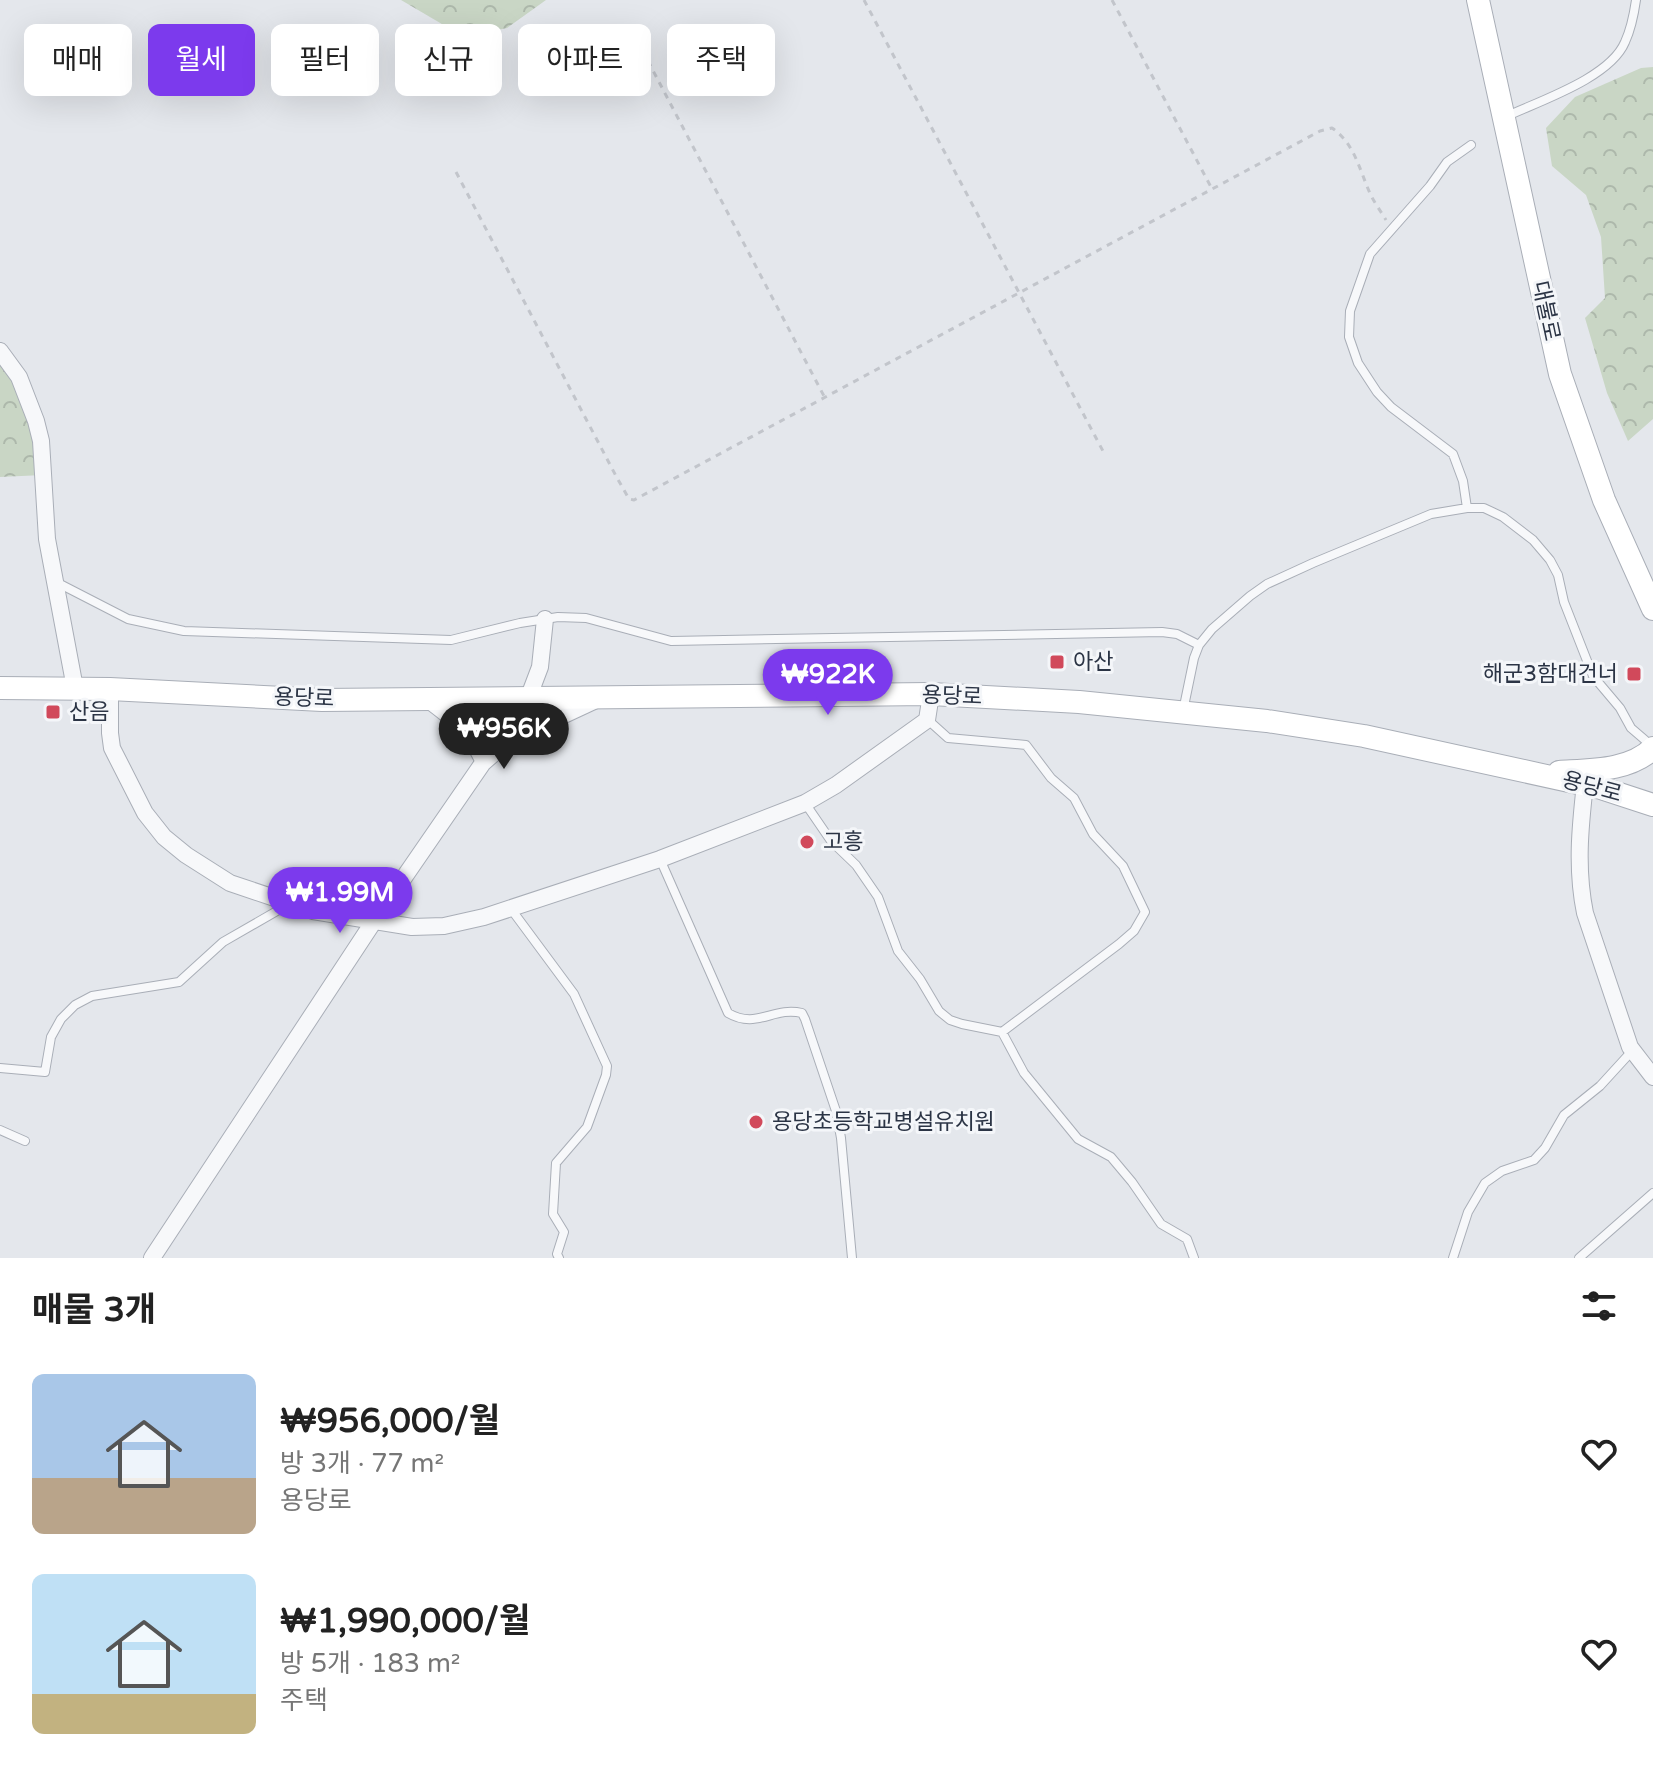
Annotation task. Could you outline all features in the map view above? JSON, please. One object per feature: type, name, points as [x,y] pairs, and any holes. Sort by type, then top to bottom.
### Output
[{"type":"main road","name":"대불로","points":[[1478,0],[1560,374],[1604,500],[1653,609]]},
{"type":"main road","name":"용당로","points":[[0,688],[110,689],[322,700],[931,694],[1079,702],[1267,721],[1364,736],[1585,784],[1653,805]]},
{"type":"main road","points":[[1538,773],[1606,768],[1635,760],[1649,744]]},
{"type":"street","points":[[0,351],[19,377],[41,441],[47,539],[75,688]]},
{"type":"street","points":[[152,1258],[374,921],[529,696],[540,667],[545,619]]},
{"type":"street","points":[[110,689],[112,748],[145,813],[164,837],[186,855],[230,883],[313,911],[412,927],[444,926],[511,909],[660,859],[805,803],[836,785],[927,720],[931,694]]},
{"type":"street","points":[[484,762],[508,741],[606,695]]},
{"type":"street","points":[[425,698],[458,722],[473,739],[484,762]]},
{"type":"street","points":[[1585,784],[1578,849],[1580,890],[1590,934],[1632,1051],[1653,1077]]},
{"type":"lane","points":[[1503,118],[1595,74],[1616,57],[1625,44],[1636,0]]},
{"type":"lane","points":[[1467,508],[1463,481],[1453,454],[1391,407],[1377,392],[1358,363],[1349,337],[1350,311],[1370,254],[1447,162],[1471,145]]},
{"type":"lane","points":[[1183,712],[1199,645],[1237,606],[1267,584],[1431,514],[1484,508],[1503,517],[1533,540],[1550,560],[1593,676],[1620,708],[1631,728],[1649,744]]},
{"type":"lane","points":[[55,581],[128,619],[184,631],[451,640],[545,619],[586,618],[671,641],[1162,632],[1177,634],[1199,645]]},
{"type":"lane","points":[[805,803],[831,841],[856,865],[878,897],[898,951],[939,1011],[950,1020],[962,1024],[1002,1032],[1119,944],[1134,931],[1145,912],[1123,866],[1093,834],[1074,798],[1051,778],[1026,745],[948,738],[927,720]]},
{"type":"lane","points":[[660,859],[728,1013],[750,1021],[791,1011],[802,1013],[805,1019],[836,1111],[852,1258]]},
{"type":"lane","points":[[0,1068],[45,1072],[51,1037],[61,1019],[75,1005],[92,996],[179,982],[223,942],[289,903]]},
{"type":"lane","points":[[511,909],[574,994],[607,1066],[587,1127],[556,1163],[553,1214],[564,1232],[557,1254],[559,1258]]},
{"type":"lane","points":[[1002,1032],[1024,1073],[1078,1139],[1111,1157],[1161,1224],[1187,1239],[1194,1258]]},
{"type":"lane","points":[[1453,1258],[1468,1212],[1485,1183],[1502,1171],[1534,1160],[1545,1148],[1564,1115],[1600,1086],[1632,1051]]},
{"type":"lane","points":[[0,1130],[25,1141]]},
{"type":"lane","points":[[1579,1258],[1653,1193]]},
{"type":"path","points":[[864,0],[1104,453]]},
{"type":"path","points":[[1112,0],[1212,189]]},
{"type":"path","points":[[651,67],[825,398]]},
{"type":"path","points":[[456,172],[629,499],[642,496],[1320,131],[1332,128],[1342,135],[1392,230]]},
{"type":"green space","points":[[401,0],[546,0],[507,28],[502,29],[502,24],[442,24]]},
{"type":"green space","points":[[1653,67],[1653,419],[1628,441],[1607,393],[1585,318],[1605,298],[1601,237],[1586,195],[1552,166],[1546,128],[1575,97],[1641,68]]},
{"type":"green space","points":[[0,351],[19,377],[43,475],[0,477]]},
{"type":"place","name":"아산","points":[[1057,662]]},
{"type":"place","name":"해군3함대건너","points":[[1634,674]]},
{"type":"place","name":"산음","points":[[53,712]]},
{"type":"place","name":"고흥","points":[[807,842]]},
{"type":"place","name":"용당초등학교병설유치원","points":[[756,1122]]}]
